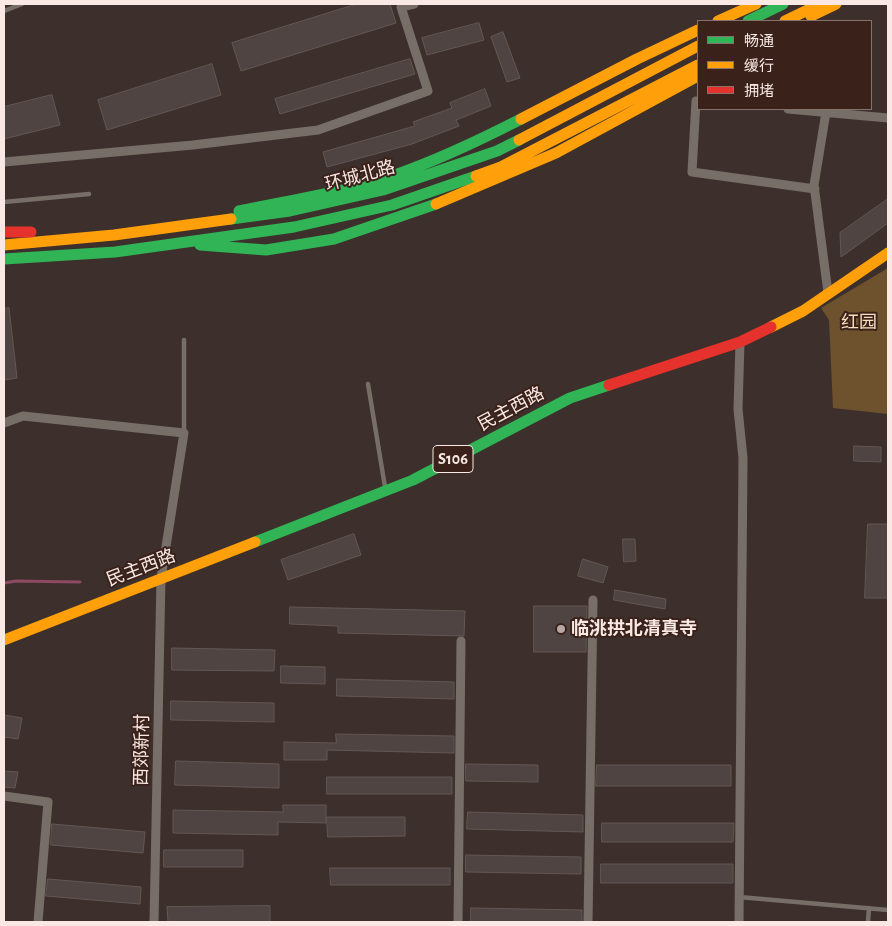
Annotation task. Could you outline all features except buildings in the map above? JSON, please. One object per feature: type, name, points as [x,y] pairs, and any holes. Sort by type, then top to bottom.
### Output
[{"type":"main road","points":[[720,20],[756,4]]},
{"type":"main road","points":[[750,20],[783,4]]},
{"type":"main road","points":[[787,20],[820,4]]},
{"type":"main road","points":[[804,20],[836,4]]},
{"type":"main road","points":[[173,227],[263,205],[328,193],[395,175],[477,142],[637,59],[697,30]]},
{"type":"main road","name":"环城北路","points":[[4,245],[114,235],[290,211],[383,190],[497,150],[697,47]]},
{"type":"main road","name":"环城北路","points":[[4,259],[115,252],[294,228],[392,205],[501,167],[697,66]]},
{"type":"main road","points":[[177,243],[266,250],[334,239],[453,198],[556,153],[697,77]]},
{"type":"main road","points":[[4,232],[51,231],[114,235]]},
{"type":"main road","points":[[4,267],[119,258],[154,246]]},
{"type":"main road","name":"民主西路","points":[[4,640],[413,480],[570,398],[740,342],[803,311],[888,253]]},
{"type":"street","points":[[4,162],[193,145],[318,130],[428,91],[401,7],[414,4]]},
{"type":"street","points":[[697,101],[692,172],[814,189]]},
{"type":"street","points":[[801,110],[888,118]]},
{"type":"street","points":[[826,112],[814,189],[828,293]]},
{"type":"street","points":[[739,922],[743,458],[738,409],[740,342]]},
{"type":"street","points":[[4,423],[23,416],[184,433]]},
{"type":"street","name":"西郊新村","points":[[154,922],[162,578],[184,433]]},
{"type":"street","points":[[588,922],[593,600]]},
{"type":"street","points":[[458,922],[461,641]]},
{"type":"street","points":[[4,796],[48,802],[38,922]]},
{"type":"lane","points":[[4,11],[22,4]]},
{"type":"lane","points":[[4,202],[89,194]]},
{"type":"lane","points":[[184,340],[184,433]]},
{"type":"lane","points":[[368,384],[385,491]]},
{"type":"lane","points":[[739,897],[888,910]]},
{"type":"lane","points":[[868,922],[869,908]]},
{"type":"green space","name":"红园","points":[[888,268],[888,414],[833,408],[829,320],[821,308]]},
{"type":"waterway","points":[[4,583],[16,581],[80,582]]},
{"type":"traffic: fast","points":[[750,20],[783,4]]},
{"type":"traffic: fast","points":[[239,211],[337,191],[395,175],[459,149],[521,119]]},
{"type":"traffic: fast","points":[[231,219],[290,211],[383,190],[497,151],[519,140]]},
{"type":"traffic: fast","points":[[4,259],[115,252],[294,227],[392,205],[476,176]]},
{"type":"traffic: fast","points":[[200,245],[266,250],[334,239],[436,204]]},
{"type":"traffic: fast","points":[[255,542],[413,480],[570,398],[609,385]]},
{"type":"traffic: slow","points":[[720,20],[756,4]]},
{"type":"traffic: slow","points":[[787,20],[820,4]]},
{"type":"traffic: slow","points":[[811,16],[836,4]]},
{"type":"traffic: slow","points":[[521,119],[697,30]]},
{"type":"traffic: slow","points":[[519,140],[697,47]]},
{"type":"traffic: slow","points":[[476,176],[501,167],[697,66]]},
{"type":"traffic: slow","points":[[436,204],[556,153],[697,77]]},
{"type":"traffic: slow","points":[[4,245],[114,235],[231,219]]},
{"type":"traffic: slow","points":[[771,327],[803,311],[888,253]]},
{"type":"traffic: slow","points":[[4,640],[255,542]]},
{"type":"traffic: jam","points":[[4,232],[31,232]]},
{"type":"traffic: jam","points":[[609,385],[740,342],[771,327]]},
{"type":"place","name":"临洮拱北清真寺","points":[[561,629]]}]
